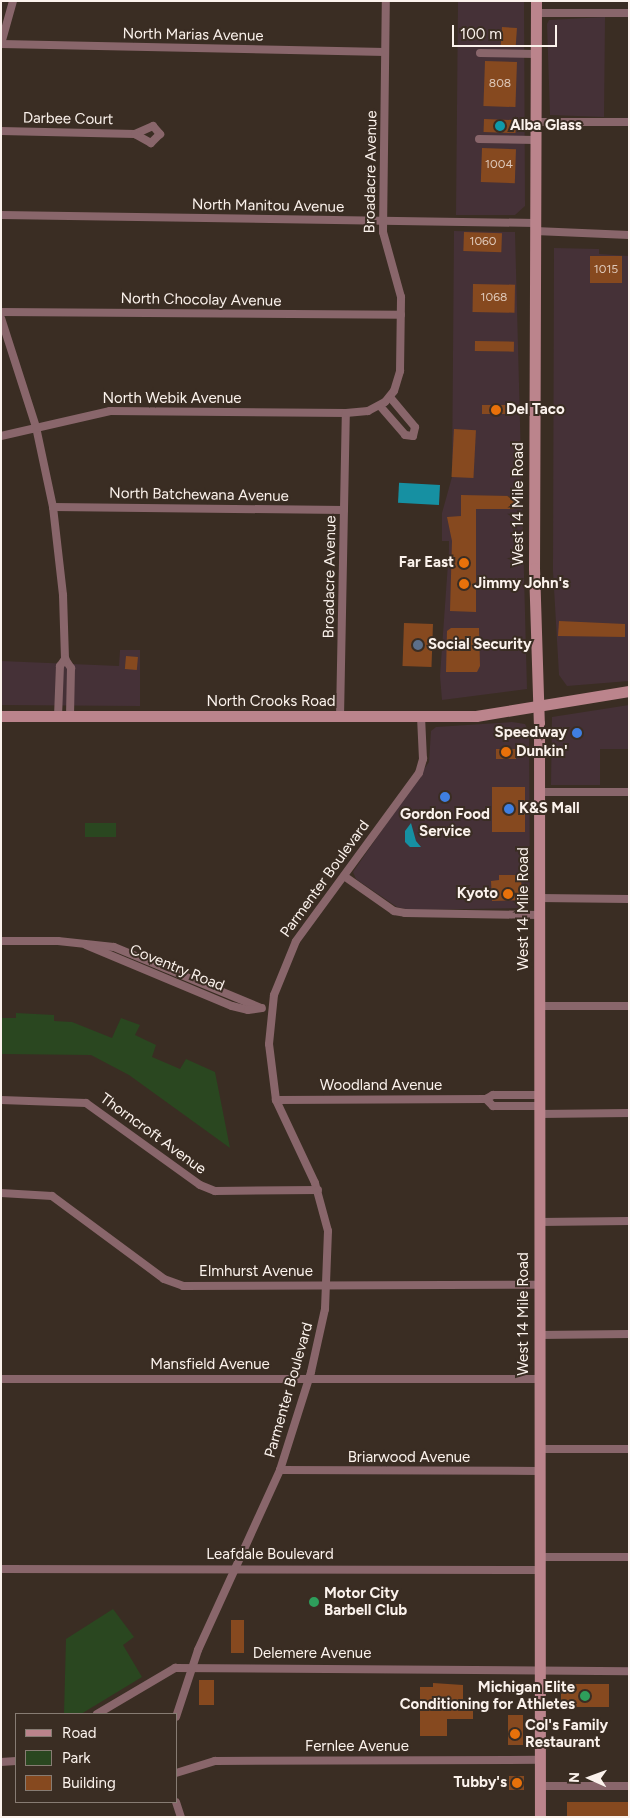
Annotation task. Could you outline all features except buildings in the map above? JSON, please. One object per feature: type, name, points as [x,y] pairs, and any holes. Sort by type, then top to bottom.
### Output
[{"type":"main road","name":"West 14 Mile Road","points":[[536,7],[534,568],[539,707],[540,898],[540,1817]]},
{"type":"main road","name":"North Crooks Road","points":[[1,716],[340,717],[489,715],[629,691]]},
{"type":"street","points":[[1,44],[12,1]]},
{"type":"street","name":"Broadacre Avenue","points":[[380,406],[390,397],[400,371],[401,315],[398,281],[385,247],[386,1]]},
{"type":"street","points":[[536,7],[629,13]]},
{"type":"street","name":"North Marias Avenue","points":[[1,44],[385,52]]},
{"type":"street","points":[[480,53],[536,54]]},
{"type":"street","points":[[536,122],[629,122]]},
{"type":"street","name":"Darbee Court","points":[[1,131],[135,134]]},
{"type":"street","points":[[479,139],[535,140]]},
{"type":"street","name":"North Manitou Avenue","points":[[1,215],[384,222],[535,227],[629,235]]},
{"type":"street","name":"North Chocolay Avenue","points":[[1,312],[401,315]]},
{"type":"street","points":[[1,318],[36,427],[53,507],[63,595],[65,659],[71,668],[70,717]]},
{"type":"street","points":[[346,413],[380,406],[405,435],[413,436],[415,427],[390,397]]},
{"type":"street","name":"North Webik Avenue","points":[[1,436],[110,411],[346,413]]},
{"type":"street","name":"Broadacre Avenue","points":[[340,717],[346,413]]},
{"type":"street","name":"North Batchewana Avenue","points":[[53,507],[344,510]]},
{"type":"street","points":[[58,717],[60,666],[65,659]]},
{"type":"street","name":"Parmenter Boulevard","points":[[177,1713],[191,1668],[238,1569],[280,1470],[309,1379],[328,1286],[328,1231],[318,1190],[276,1100],[269,1044],[271,1010],[278,981],[296,941],[419,773],[423,759],[421,716]]},
{"type":"street","points":[[539,792],[629,792]]},
{"type":"street","points":[[344,876],[394,910],[405,914],[539,915]]},
{"type":"street","points":[[540,898],[629,899]]},
{"type":"street","name":"Coventry Road","points":[[1,941],[84,944],[131,953],[261,1008],[271,1010]]},
{"type":"street","points":[[540,1006],[629,1006]]},
{"type":"street","name":"Woodland Avenue","points":[[276,1100],[486,1100],[493,1095],[539,1105],[629,1113]]},
{"type":"street","name":"Thorncroft Avenue","points":[[1,1100],[86,1103],[200,1185],[215,1191],[318,1190]]},
{"type":"street","name":"Elmhurst Avenue","points":[[1,1193],[52,1196],[176,1284],[328,1286],[539,1285]]},
{"type":"street","points":[[539,1222],[629,1222]]},
{"type":"street","points":[[539,1335],[629,1334]]},
{"type":"street","name":"Mansfield Avenue","points":[[1,1379],[539,1379]]},
{"type":"street","points":[[539,1449],[629,1449]]},
{"type":"street","name":"Briarwood Avenue","points":[[280,1470],[539,1471]]},
{"type":"street","points":[[539,1557],[629,1557]]},
{"type":"street","name":"Leafdale Boulevard","points":[[1,1569],[539,1570]]},
{"type":"street","name":"Delemere Avenue","points":[[99,1713],[159,1674],[191,1668],[629,1671]]},
{"type":"street","name":"Fernlee Avenue","points":[[178,1772],[215,1761],[540,1760]]},
{"type":"street","points":[[1,1762],[15,1761]]},
{"type":"street","points":[[540,1786],[629,1786]]},
{"type":"street","points":[[176,1803],[181,1817]]},
{"type":"shaded area","points":[[458,1],[524,1],[525,206],[515,215],[456,215]]},
{"type":"shaded area","points":[[605,17],[604,117],[550,115],[547,24],[549,20]]},
{"type":"shaded area","points":[[454,231],[515,232],[527,689],[442,700],[440,676],[449,541],[442,541],[442,513],[452,477]]},
{"type":"shaded area","points":[[554,248],[599,249],[599,254],[629,256],[629,681],[567,686],[559,675],[553,571]]},
{"type":"shaded area","points":[[120,650],[140,650],[140,706],[1,705],[1,661],[119,666]]},
{"type":"shaded area","points":[[629,705],[629,749],[600,749],[600,785],[551,785],[552,717]]},
{"type":"shaded area","points":[[512,722],[525,724],[529,732],[530,901],[527,908],[409,910],[397,907],[356,879],[353,872],[429,762],[431,731],[436,727]]},
{"type":"green space","points":[[85,823],[116,823],[116,837],[85,837]]},
{"type":"green space","points":[[16,1013],[54,1015],[54,1021],[72,1022],[112,1038],[121,1018],[140,1025],[135,1035],[156,1045],[152,1057],[180,1069],[186,1059],[215,1072],[230,1148],[129,1075],[91,1055],[1,1054],[1,1018],[16,1018]]},
{"type":"green space","points":[[113,1609],[134,1637],[123,1645],[142,1677],[83,1713],[64,1713],[66,1639]]},
{"type":"water","points":[[399,483],[440,485],[439,505],[398,503]]},
{"type":"water","points":[[411,823],[416,841],[421,847],[410,847],[405,842],[405,831]]},
{"type":"place","name":"Alba Glass","points":[[500,126]]},
{"type":"place","name":"Del Taco","points":[[496,410]]},
{"type":"place","name":"Far East","points":[[464,563]]},
{"type":"place","name":"Jimmy John's","points":[[464,584]]},
{"type":"place","name":"Social Security","points":[[418,645]]},
{"type":"place","name":"Speedway","points":[[577,733]]},
{"type":"place","name":"Dunkin'","points":[[506,752]]},
{"type":"place","name":"Gordon Food Service","points":[[445,797]]},
{"type":"place","name":"K&S Mall","points":[[509,809]]},
{"type":"place","name":"Kyoto","points":[[508,894]]},
{"type":"place","name":"Motor City Barbell Club","points":[[314,1602]]},
{"type":"place","name":"Michigan Elite Conditioning for Athletes","points":[[585,1696]]},
{"type":"place","name":"Col's Family Restaurant","points":[[515,1734]]},
{"type":"place","name":"Tubby's","points":[[517,1783]]}]
